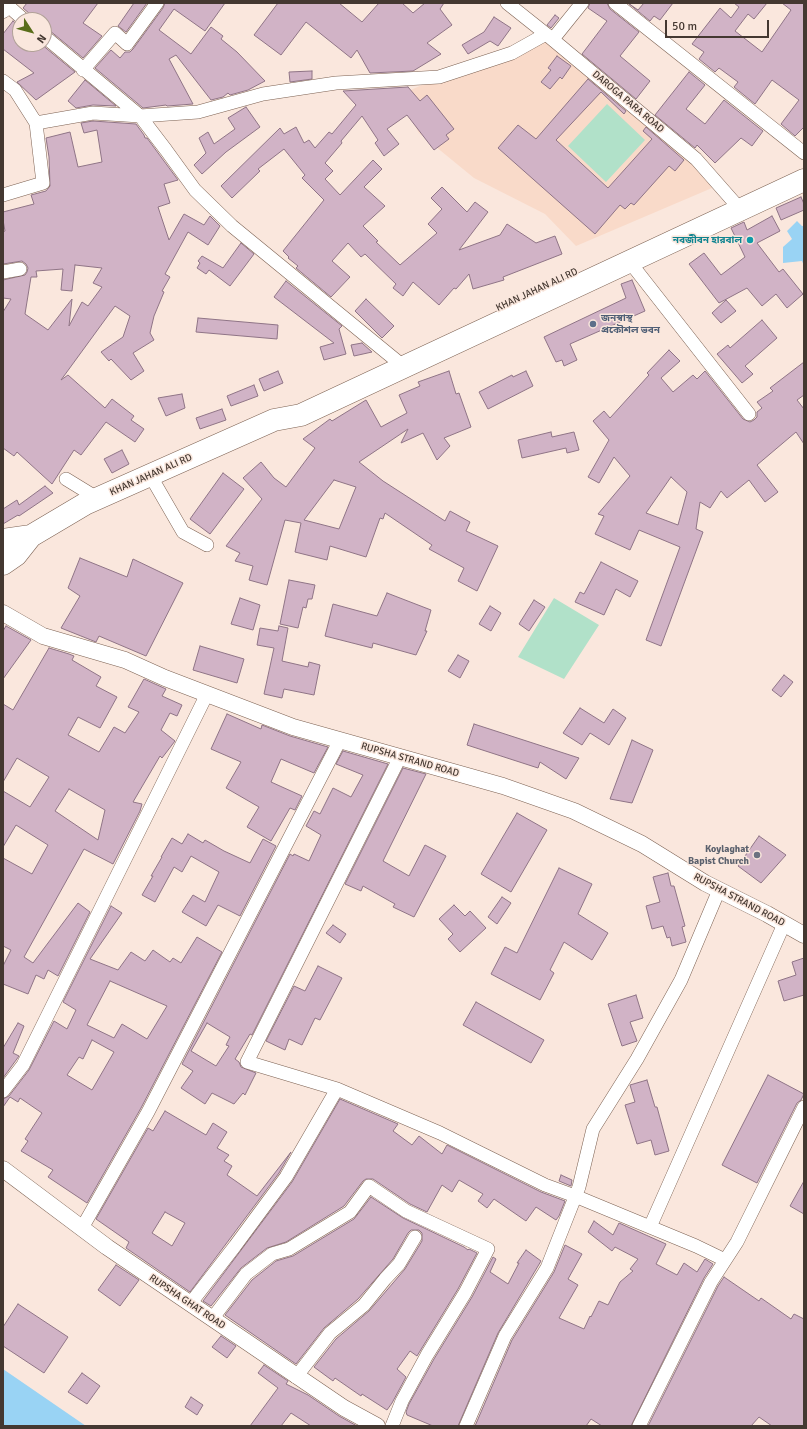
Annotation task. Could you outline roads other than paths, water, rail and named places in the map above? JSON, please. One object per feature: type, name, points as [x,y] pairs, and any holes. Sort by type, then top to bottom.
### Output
[{"type":"highway","name":"KHAN JAHAN ALI RD","points":[[3,564],[16,555],[31,536],[97,498],[274,420],[295,404],[398,362],[629,261],[804,166]]},
{"type":"highway","name":"KHAN JAHAN ALI RD","points":[[398,362],[736,204],[804,180]]},
{"type":"highway","name":"KHAN JAHAN ALI RD","points":[[3,540],[31,536]]},
{"type":"street","points":[[84,70],[115,33],[127,44],[157,3]]},
{"type":"street","name":"DAROGA PARA ROAD","points":[[507,3],[550,37],[696,160],[736,204]]},
{"type":"street","points":[[36,123],[93,113],[140,116],[198,112],[263,94],[336,83],[439,77],[512,53],[550,37],[582,3]]},
{"type":"street","points":[[615,3],[804,153]]},
{"type":"street","points":[[5,6],[13,12]]},
{"type":"street","points":[[52,43],[140,116],[195,190],[232,226],[398,362]]},
{"type":"street","points":[[3,80],[15,90],[36,123],[43,183],[3,195]]},
{"type":"street","points":[[629,261],[749,414]]},
{"type":"street","points":[[3,272],[20,268]]},
{"type":"street","points":[[150,475],[183,532],[207,545]]},
{"type":"street","points":[[66,479],[97,498]]},
{"type":"street","name":"RUPSHA STRAND ROAD","points":[[3,613],[43,636],[125,660],[165,678],[294,727],[503,786],[574,811],[642,844],[719,890],[804,936]]},
{"type":"street","points":[[3,1091],[23,1065],[207,694]]},
{"type":"street","points":[[82,1228],[148,1112],[340,740]]},
{"type":"street","points":[[400,757],[247,1062],[337,1089],[440,1133],[545,1185],[696,1246],[725,1260]]},
{"type":"street","points":[[466,1426],[505,1336],[547,1268],[579,1187],[593,1129],[637,1059],[680,980],[719,890]]},
{"type":"street","points":[[650,1227],[784,924]]},
{"type":"street","points":[[190,1304],[286,1177],[337,1089]]},
{"type":"street","points":[[639,1426],[710,1282],[737,1242],[804,1107]]},
{"type":"street","name":"RUPSHA GHAT ROAD","points":[[3,1169],[82,1228],[296,1377],[344,1408],[377,1426]]},
{"type":"street","points":[[212,1319],[246,1274],[272,1254],[289,1249],[350,1212],[369,1186],[406,1211],[488,1249],[465,1293],[423,1361],[402,1401],[392,1426]]},
{"type":"street","points":[[296,1377],[330,1333],[364,1305],[398,1264],[415,1237]]},
{"type":"water","points":[[797,221],[804,226],[804,266],[802,261],[783,263],[783,247],[792,239],[787,231]]},
{"type":"water","points":[[3,1369],[86,1426],[3,1426]]},
{"type":"place","name":"নবজীবন হারবাল","points":[[750,240]]},
{"type":"place","name":"জনস্বাস্থ প্রকৌশল ভবন","points":[[593,324]]},
{"type":"place","name":"Koylaghat Bapist Church","points":[[757,855]]}]
